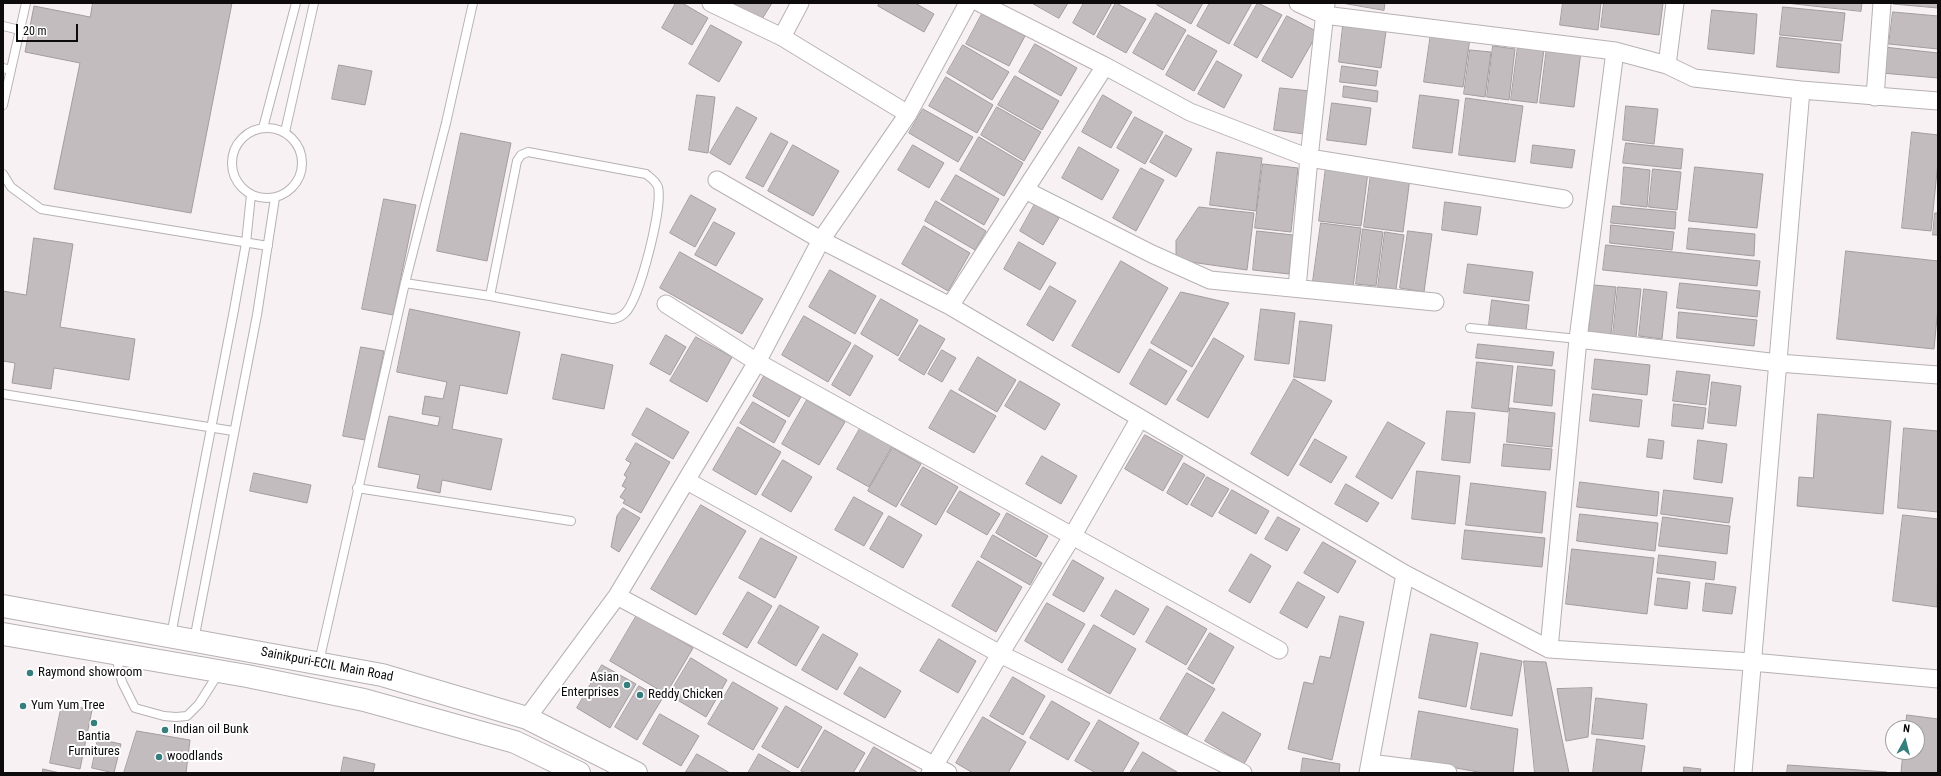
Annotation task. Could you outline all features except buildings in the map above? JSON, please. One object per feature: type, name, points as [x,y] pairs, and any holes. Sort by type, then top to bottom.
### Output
[{"type":"main road","name":"Sainikpuri-ECIL Main Road","points":[[3,606],[382,675],[528,718],[636,773]]},
{"type":"main road","name":"Sainikpuri-ECIL Main Road","points":[[3,634],[220,671],[390,706],[515,742],[578,773]]},
{"type":"street","points":[[711,3],[782,37],[908,114]]},
{"type":"street","points":[[782,37],[800,3]]},
{"type":"street","points":[[528,718],[617,596],[757,362],[821,240],[908,114],[968,3]]},
{"type":"street","points":[[980,3],[1105,66],[1190,112],[1309,158],[1564,199]]},
{"type":"street","points":[[1298,3],[1325,9],[1614,51],[1667,65],[1694,78],[1875,97],[1938,101]]},
{"type":"street","points":[[1667,65],[1675,3]]},
{"type":"street","points":[[1875,97],[1882,3]]},
{"type":"street","points":[[1297,288],[1325,9]]},
{"type":"street","points":[[1549,650],[1578,340],[1614,51]]},
{"type":"street","points":[[950,306],[1105,66]]},
{"type":"street","points":[[1743,773],[1801,90]]},
{"type":"street","points":[[717,180],[821,240],[950,306],[1404,574],[1549,650],[1752,662],[1938,679]]},
{"type":"street","points":[[1025,190],[1152,254],[1210,280],[1435,302]]},
{"type":"street","points":[[666,304],[757,362],[1073,535],[1278,650]]},
{"type":"street","points":[[1578,340],[1778,363],[1938,375]]},
{"type":"street","points":[[617,596],[937,770],[1000,654],[1073,535],[1140,418]]},
{"type":"street","points":[[687,481],[1000,654],[1243,773]]},
{"type":"street","points":[[1404,574],[1369,768],[1448,773]]},
{"type":"lane","points":[[3,104],[7,69],[20,30],[26,3]]},
{"type":"lane","points":[[263,128],[296,3]]},
{"type":"lane","points":[[285,132],[314,3]]},
{"type":"lane","points":[[318,663],[405,283],[446,123],[474,3]]},
{"type":"lane","points":[[3,26],[20,30]]},
{"type":"lane","points":[[263,128],[274,128],[285,132],[294,140],[300,150],[303,162],[301,174],[295,185],[286,193],[275,198],[263,199],[251,195],[242,189],[235,179],[232,169],[232,157],[235,147],[242,138],[252,131],[263,128]]},
{"type":"lane","points":[[405,283],[490,296],[613,319],[620,318],[627,312],[639,286],[654,229],[659,203],[658,186],[655,180],[646,174],[528,152],[521,155],[517,161],[490,296]]},
{"type":"lane","points":[[3,174],[11,187],[41,209],[268,246]]},
{"type":"lane","points":[[171,636],[246,243],[251,195]]},
{"type":"lane","points":[[194,640],[233,431],[257,315],[275,198]]},
{"type":"lane","points":[[1470,328],[1578,340]]},
{"type":"lane","points":[[3,394],[233,431]]},
{"type":"lane","points":[[358,488],[571,521]]},
{"type":"lane","points":[[115,654],[122,682],[135,708],[164,716],[187,716],[199,704],[220,671]]},
{"type":"place","name":"Raymond showroom","points":[[30,673]]},
{"type":"place","name":"Asian Enterprises","points":[[627,685]]},
{"type":"place","name":"Reddy Chicken","points":[[640,695]]},
{"type":"place","name":"Yum Yum Tree","points":[[23,706]]},
{"type":"place","name":"Bantia Furnitures","points":[[94,723]]},
{"type":"place","name":"Indian oil Bunk","points":[[165,730]]},
{"type":"place","name":"woodlands","points":[[159,757]]}]
